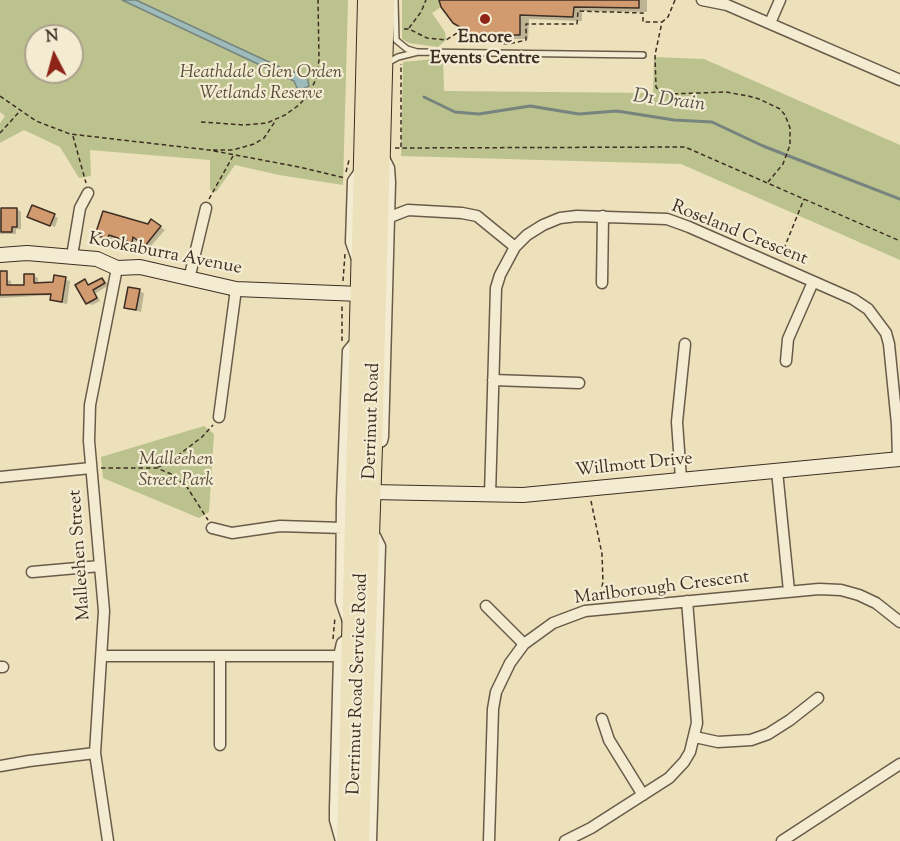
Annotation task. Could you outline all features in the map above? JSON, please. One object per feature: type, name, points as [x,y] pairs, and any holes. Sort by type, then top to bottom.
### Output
[{"type":"highway","name":"Derrimut Road","points":[[360,841],[352,547],[373,446],[368,294],[360,268],[366,0]]},
{"type":"highway","name":"Derrimut Road","points":[[356,636],[370,533],[363,492],[358,339],[368,294],[393,72],[385,0]]},
{"type":"highway","points":[[352,547],[361,535],[370,533]]},
{"type":"highway","points":[[346,841],[344,659],[355,664],[362,661],[356,636]]},
{"type":"street","points":[[702,0],[728,5],[900,80]]},
{"type":"street","points":[[770,23],[780,0]]},
{"type":"street","points":[[373,446],[382,441],[383,437],[390,217],[390,174],[386,150]]},
{"type":"street","points":[[72,256],[80,208],[88,194]]},
{"type":"street","points":[[189,279],[206,208]]},
{"type":"street","points":[[390,217],[408,210],[477,216],[515,247]]},
{"type":"street","name":"Roseland Crescent","points":[[490,495],[496,288],[507,260],[515,247],[527,235],[560,218],[577,216],[667,219],[853,299],[868,309],[895,343],[899,459]]},
{"type":"street","points":[[602,283],[603,216]]},
{"type":"street","name":"Kookaburra Avenue","points":[[0,255],[27,253],[97,259],[117,268],[140,267],[236,289],[368,294]]},
{"type":"street","name":"Malleehen Street","points":[[108,841],[94,753],[104,611],[89,441],[90,405],[117,268]]},
{"type":"street","points":[[786,361],[788,339],[813,282]]},
{"type":"street","points":[[219,417],[236,289]]},
{"type":"street","name":"Derrimut Road Service Road","points":[[356,636],[340,602],[348,351],[358,339]]},
{"type":"street","points":[[681,479],[677,422],[685,344]]},
{"type":"street","points":[[493,380],[579,383]]},
{"type":"street","name":"Willmott Drive","points":[[363,492],[523,495],[899,459]]},
{"type":"street","points":[[0,477],[91,468]]},
{"type":"street","points":[[777,471],[789,591]]},
{"type":"street","points":[[212,528],[232,533],[280,526],[343,528]]},
{"type":"street","name":"Derrimut Road Service Road","points":[[370,533],[375,536],[380,546],[371,841]]},
{"type":"street","points":[[32,572],[100,566]]},
{"type":"street","name":"Marlborough Crescent","points":[[489,841],[493,709],[503,676],[524,644],[552,623],[585,611],[819,589],[859,595],[899,618]]},
{"type":"street","points":[[566,841],[644,795],[669,778],[684,762],[695,737],[697,723],[687,601]]},
{"type":"street","points":[[486,606],[524,644]]},
{"type":"street","points":[[102,656],[344,659]]},
{"type":"street","points":[[220,656],[220,745]]},
{"type":"street","name":"Derrimut Road Service Road","points":[[340,841],[334,809],[344,659]]},
{"type":"street","points":[[695,737],[718,742],[751,740],[768,734],[818,698]]},
{"type":"street","points":[[602,719],[609,740],[644,795]]},
{"type":"street","points":[[0,766],[29,760],[94,753]]},
{"type":"street","points":[[782,841],[900,765]]},
{"type":"lane","points":[[395,0],[396,39],[407,49],[418,52]]},
{"type":"lane","points":[[393,72],[387,63],[401,56],[418,52],[643,55]]},
{"type":"path","points":[[201,122],[244,125],[267,123],[299,105],[309,94],[316,79],[319,60],[318,0]]},
{"type":"path","points":[[409,29],[426,0]]},
{"type":"path","points":[[675,0],[668,17],[662,22],[655,55],[656,87],[661,93],[670,94],[726,92],[747,96],[780,109],[791,133],[783,164],[768,182]]},
{"type":"path","points":[[401,29],[409,29],[427,38],[446,40],[457,33],[483,42],[509,44],[526,40],[526,24],[578,24],[578,11],[643,13],[643,22],[662,22]]},
{"type":"path","points":[[401,56],[393,72],[401,117],[401,148]]},
{"type":"path","points":[[0,96],[51,128],[73,135],[206,150],[299,166],[345,178]]},
{"type":"path","points":[[0,133],[21,110]]},
{"type":"path","points":[[206,150],[233,150],[254,144],[264,138],[276,119]]},
{"type":"path","points":[[73,135],[88,194]]},
{"type":"path","points":[[386,150],[401,148],[686,147],[900,241]]},
{"type":"path","points":[[206,208],[212,191],[233,156]]},
{"type":"path","points":[[777,266],[804,198]]},
{"type":"path","points":[[157,468],[168,463],[202,437],[219,417]]},
{"type":"path","points":[[91,468],[157,468],[171,474],[187,487],[212,528]]},
{"type":"path","points":[[590,600],[600,599],[603,582],[598,530],[591,500]]},
{"type":"path","points":[[343,609],[334,619],[333,646],[344,659]]},
{"type":"green space","name":"Heathdale Glen Orden Wetlands Reserve","points":[[0,0],[348,0],[343,185],[279,175],[235,165],[216,192],[210,190],[210,160],[90,150],[91,176],[79,178],[60,147],[24,130],[0,143],[0,123],[5,116],[0,112]]},
{"type":"green space","points":[[402,0],[439,0],[441,7],[432,13],[445,32],[446,40],[438,47],[409,43],[402,39]]},
{"type":"green space","points":[[654,57],[704,59],[900,145],[900,260],[681,164],[401,156],[403,62],[443,58],[444,91],[653,93]]},
{"type":"green space","name":"Malleehen Street Park","points":[[204,426],[214,434],[209,512],[199,518],[103,478],[101,457]]},
{"type":"water","points":[[122,0],[136,0],[284,69],[307,76],[309,86],[303,89],[297,88],[294,81]]},
{"type":"building","name":"Encore Events Centre","points":[[439,0],[639,0],[639,8],[574,7],[573,17],[520,15],[520,35],[473,35],[453,23],[441,7]]},
{"type":"building","points":[[32,205],[55,214],[50,226],[27,217]]},
{"type":"building","points":[[1,208],[17,208],[17,227],[12,227],[12,232],[1,232]]},
{"type":"building","points":[[103,211],[148,224],[151,219],[161,226],[145,246],[133,237],[132,243],[109,235],[107,239],[95,235]]},
{"type":"building","points":[[0,271],[7,271],[7,285],[24,285],[24,274],[34,274],[34,283],[53,282],[54,275],[66,277],[62,302],[50,300],[51,294],[0,295]]},
{"type":"building","points":[[102,278],[105,283],[93,290],[97,298],[86,304],[75,285],[85,279],[88,285]]},
{"type":"building","points":[[128,287],[140,289],[136,310],[124,308]]},
{"type":"waterway","name":"D1 Drain","points":[[424,97],[455,112],[479,114],[530,106],[579,114],[617,111],[674,120],[712,122],[763,146],[900,199]]},
{"type":"place","name":"Encore Events Centre","points":[[485,19]]}]
